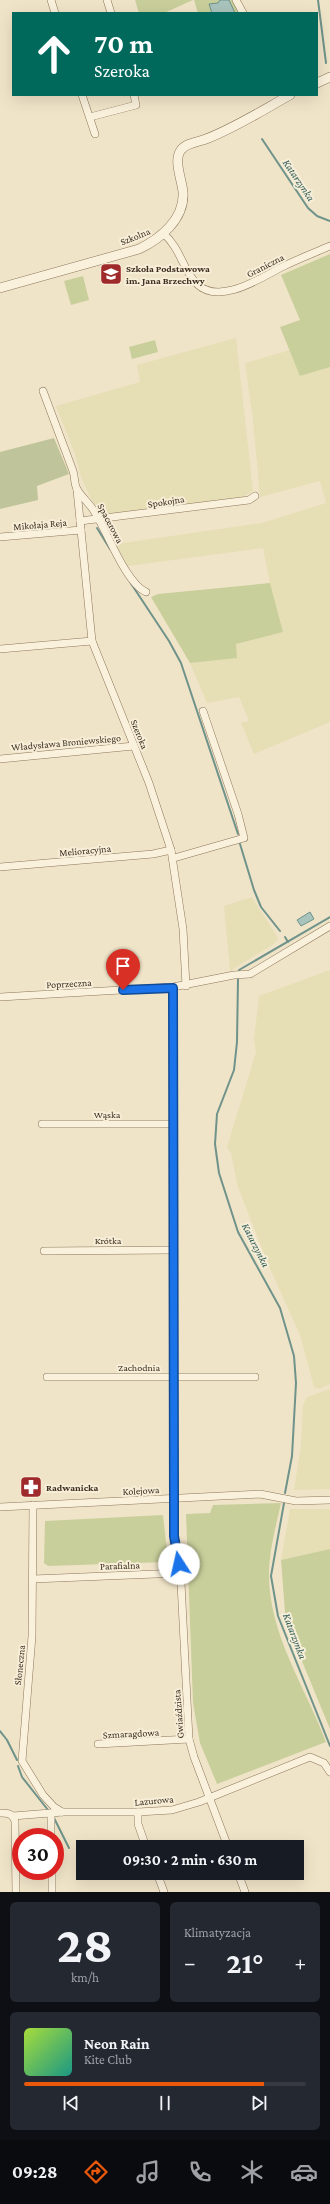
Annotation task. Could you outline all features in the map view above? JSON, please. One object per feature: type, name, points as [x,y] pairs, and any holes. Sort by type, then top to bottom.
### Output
[{"type":"street","points":[[51,0],[55,12]]},
{"type":"street","points":[[107,0],[111,12]]},
{"type":"street","points":[[236,0],[242,12]]},
{"type":"street","points":[[318,83],[330,77]]},
{"type":"street","points":[[82,96],[95,134]]},
{"type":"street","points":[[90,117],[136,105],[134,96]]},
{"type":"street","name":"Szkolna","points":[[0,288],[139,249],[164,234],[176,218],[183,199],[178,158],[181,150],[188,145],[226,130],[288,96]]},
{"type":"street","name":"Graniczna","points":[[164,234],[174,244],[198,285],[206,289],[216,291],[238,289],[257,282],[282,267],[330,246]]},
{"type":"street","points":[[44,390],[75,474],[77,490]]},
{"type":"street","name":"Spacerowa","points":[[77,490],[88,500],[100,519],[102,527],[110,543],[138,587],[146,592]]},
{"type":"street","name":"Szeroka","points":[[77,490],[92,641],[153,793],[174,858],[183,929],[186,986]]},
{"type":"street","name":"Spokojna","points":[[80,522],[249,500],[255,496]]},
{"type":"street","name":"Mikołaja Reja","points":[[0,537],[81,530]]},
{"type":"street","points":[[0,649],[92,641]]},
{"type":"street","points":[[174,858],[244,838],[238,814],[203,711]]},
{"type":"street","name":"Władysława Broniewskiego","points":[[0,759],[134,746]]},
{"type":"street","name":"Melioracyjna","points":[[0,867],[153,854],[171,850]]},
{"type":"street","name":"Poprzeczna","points":[[0,997],[173,988],[234,975],[250,974],[330,926]]},
{"type":"street","points":[[173,988],[174,1536],[180,1573]]},
{"type":"street","name":"Wąska","points":[[42,1124],[173,1124]]},
{"type":"street","name":"Krótka","points":[[44,1251],[173,1250]]},
{"type":"street","name":"Zachodnia","points":[[47,1377],[255,1377]]},
{"type":"street","name":"Kolejowa","points":[[0,1507],[260,1494],[296,1501],[330,1500]]},
{"type":"street","name":"Słoneczna","points":[[33,1505],[32,1636],[22,1761],[43,1795],[54,1807],[62,1812]]},
{"type":"street","name":"Parafialna","points":[[33,1579],[180,1573]]},
{"type":"street","name":"Gwiaździsta","points":[[180,1573],[189,1739],[194,1757],[225,1840]]},
{"type":"street","name":"Szmaragdowa","points":[[98,1744],[189,1739]]},
{"type":"street","name":"Lazurowa","points":[[13,1816],[62,1812],[138,1812],[172,1810],[209,1798],[310,1756],[324,1763],[330,1772]]},
{"type":"street","points":[[138,1812],[138,1824],[144,1840]]},
{"type":"street","points":[[0,1813],[8,1813],[13,1816],[15,1821],[16,1892]]},
{"type":"street","points":[[51,1813],[51,1828]]},
{"type":"street","points":[[52,1880],[52,1892]]},
{"type":"street","points":[[160,1880],[164,1892]]},
{"type":"street","points":[[241,1880],[245,1892]]},
{"type":"shaded area","points":[[236,338],[253,491],[241,498],[109,516],[102,514],[91,499],[81,477],[75,454],[56,406],[140,382],[137,365]]},
{"type":"shaded area","points":[[290,350],[300,376],[330,367],[330,722],[254,754],[241,723],[249,721],[239,697],[207,703],[190,663],[236,658],[236,644],[283,632],[270,583],[263,548],[128,566],[116,544],[262,523],[326,503],[320,481],[260,497],[253,420],[245,363]]},
{"type":"shaded area","points":[[252,897],[278,938],[274,944],[230,971],[224,906]]},
{"type":"shaded area","points":[[330,970],[330,1384],[320,1389],[314,1387],[300,1335],[268,1264],[238,1187],[231,1153],[227,1147],[256,1052],[254,1039],[259,996]]},
{"type":"shaded area","points":[[330,1389],[330,1489],[294,1490],[301,1445],[303,1405],[307,1397]]},
{"type":"shaded area","points":[[290,1509],[330,1509],[330,1549],[281,1560]]},
{"type":"green space","points":[[135,0],[193,0],[166,12],[139,12]]},
{"type":"green space","points":[[194,0],[232,0],[238,12],[198,12]]},
{"type":"green space","points":[[330,254],[330,367],[300,376],[280,327],[300,320],[281,275]]},
{"type":"green space","points":[[83,276],[89,300],[71,305],[64,281]]},
{"type":"green space","points":[[155,340],[158,352],[132,359],[129,347]]},
{"type":"green space","points":[[54,438],[69,474],[37,486],[38,500],[0,509],[0,452]]},
{"type":"green space","points":[[270,583],[283,632],[236,644],[237,658],[190,663],[151,597],[158,594]]},
{"type":"green space","points":[[281,1503],[270,1557],[269,1575],[275,1619],[290,1661],[326,1742],[217,1784],[200,1743],[193,1703],[186,1514],[210,1513],[213,1505]]},
{"type":"green space","points":[[163,1515],[168,1559],[166,1562],[48,1566],[44,1563],[45,1521]]},
{"type":"green space","points":[[330,1549],[330,1729],[292,1637],[285,1612],[281,1560]]},
{"type":"water","points":[[220,0],[229,0],[235,12],[212,12],[209,4],[218,3]]},
{"type":"water","points":[[310,912],[314,919],[301,926],[297,920]]},
{"type":"waterway","points":[[318,0],[326,63]]},
{"type":"waterway","name":"Katarzynka","points":[[262,139],[308,208],[317,216],[330,221]]},
{"type":"waterway","points":[[97,528],[110,549]]},
{"type":"waterway","points":[[130,582],[169,641],[181,663],[238,834]]},
{"type":"waterway","points":[[240,844],[254,890],[261,907],[280,931]]},
{"type":"waterway","name":"Katarzynka","points":[[239,970],[330,917]]},
{"type":"waterway","name":"Katarzynka","points":[[285,937],[288,942]]},
{"type":"waterway","name":"Katarzynka","points":[[238,979],[237,1042],[234,1070],[217,1114],[215,1144],[219,1173],[238,1232],[280,1308],[294,1356],[296,1383],[292,1456],[285,1493]]},
{"type":"waterway","name":"Katarzynka","points":[[284,1503],[271,1576],[278,1616],[330,1746]]},
{"type":"waterway","points":[[0,1731],[7,1740],[17,1760]]},
{"type":"waterway","points":[[18,1766],[22,1777],[48,1810]]},
{"type":"waterway","points":[[54,1818],[69,1848]]},
{"type":"place","name":"Szkoła Podstawowa im. Jana Brzechwy","points":[[111,274]]},
{"type":"place","name":"Radwanicka","points":[[31,1487]]},
{"type":"route","points":[[123,990],[173,988],[172,1265],[174,1536],[179,1564]]}]
